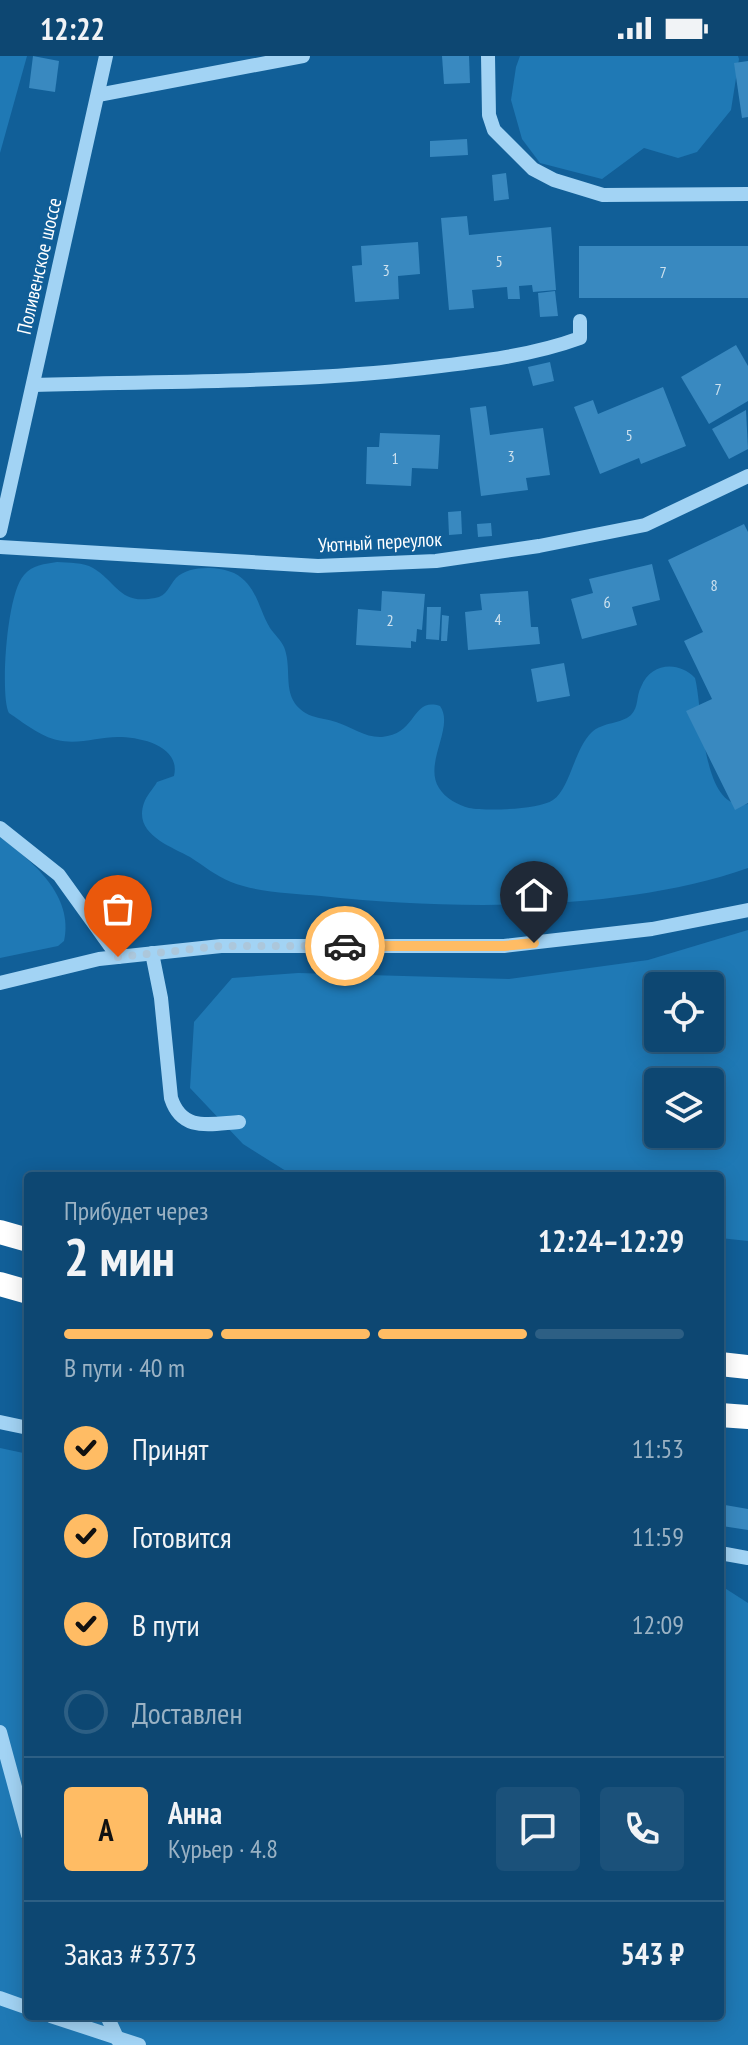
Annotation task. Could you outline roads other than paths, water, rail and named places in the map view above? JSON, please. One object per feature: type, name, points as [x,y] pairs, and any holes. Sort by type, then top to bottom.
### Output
[{"type":"highway","points":[[0,1232],[24,1239]]},
{"type":"highway","points":[[0,1284],[24,1291]]},
{"type":"highway","points":[[724,1364],[748,1367]]},
{"type":"highway","points":[[724,1415],[748,1417]]},
{"type":"street","name":"Поливенское шоссе","points":[[0,531],[106,56]]},
{"type":"street","points":[[98,95],[303,56]]},
{"type":"street","points":[[488,56],[489,115],[494,130],[533,169],[554,180],[603,195],[748,194]]},
{"type":"street","points":[[33,385],[359,376],[471,363],[580,338],[580,321]]},
{"type":"street","name":"Уютный переулок","points":[[0,547],[318,566],[436,561],[539,546],[645,525],[748,476]]},
{"type":"street","points":[[0,828],[59,875],[118,957]]},
{"type":"street","points":[[0,983],[99,959],[221,946],[504,946],[652,929],[748,910]]},
{"type":"street","points":[[152,953],[175,1109],[184,1120],[200,1124],[239,1122]]},
{"type":"street","points":[[0,1422],[24,1427]]},
{"type":"street","points":[[724,1554],[748,1558]]},
{"type":"street","points":[[0,1732],[24,1820]]},
{"type":"street","points":[[0,1998],[24,2007]]},
{"type":"street","points":[[62,2020],[139,2045]]},
{"type":"street","points":[[109,2020],[118,2040]]}]
